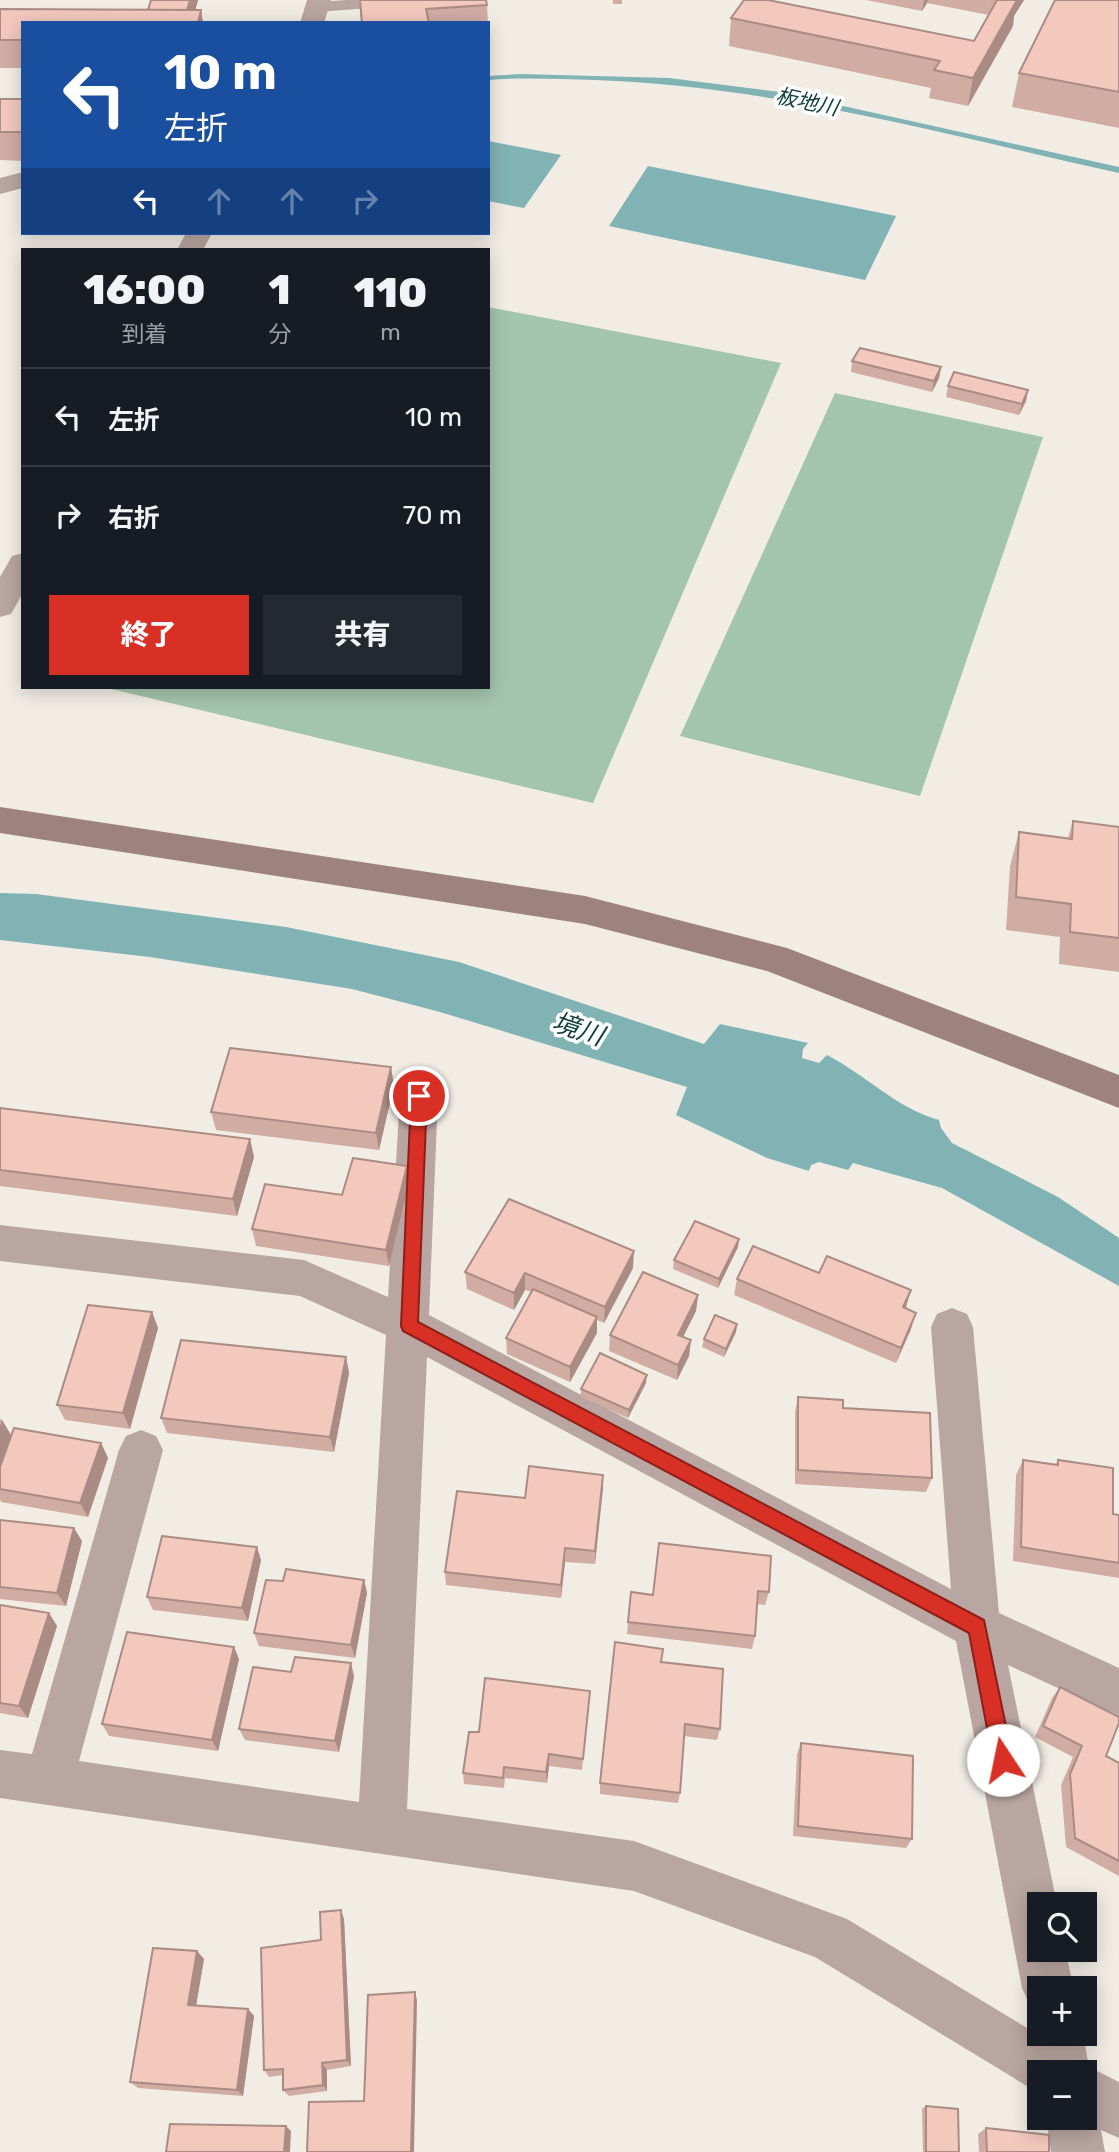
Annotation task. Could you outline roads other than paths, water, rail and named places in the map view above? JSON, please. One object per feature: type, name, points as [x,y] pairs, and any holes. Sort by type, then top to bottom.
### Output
[{"type":"street","points":[[0,186],[21,181]]},
{"type":"street","points":[[0,606],[21,567]]},
{"type":"street","points":[[0,820],[585,910],[652,926],[774,958],[1119,1092]]},
{"type":"street","points":[[382,1829],[419,1096]]},
{"type":"street","points":[[0,1242],[304,1278],[409,1326],[977,1627],[1119,1692]]},
{"type":"street","points":[[952,1327],[977,1627],[1029,1892]]},
{"type":"street","points":[[49,1781],[141,1450]]},
{"type":"street","points":[[0,1774],[634,1866],[829,1937],[1031,2060]]},
{"type":"street","points":[[1097,2099],[1119,2111]]},
{"type":"street","points":[[1074,2130],[1078,2152]]},
{"type":"lane","points":[[317,10],[408,0]]},
{"type":"water","name":"板地川","points":[[521,74],[669,78],[780,92],[1119,167],[1119,173],[924,128],[794,102],[662,84],[528,78],[490,80],[490,76]]},
{"type":"water","points":[[490,141],[561,155],[524,208],[490,201]]},
{"type":"water","points":[[648,166],[896,216],[865,280],[609,226]]},
{"type":"water","name":"境川","points":[[0,893],[36,894],[286,927],[459,962],[704,1044],[720,1024],[808,1043],[803,1049],[802,1058],[819,1063],[827,1055],[909,1108],[939,1120],[941,1128],[952,1143],[1058,1197],[1119,1238],[1119,1286],[942,1188],[853,1163],[848,1170],[819,1162],[811,1165],[809,1171],[767,1158],[676,1115],[687,1087],[440,1012],[352,989],[150,957],[0,940]]}]
